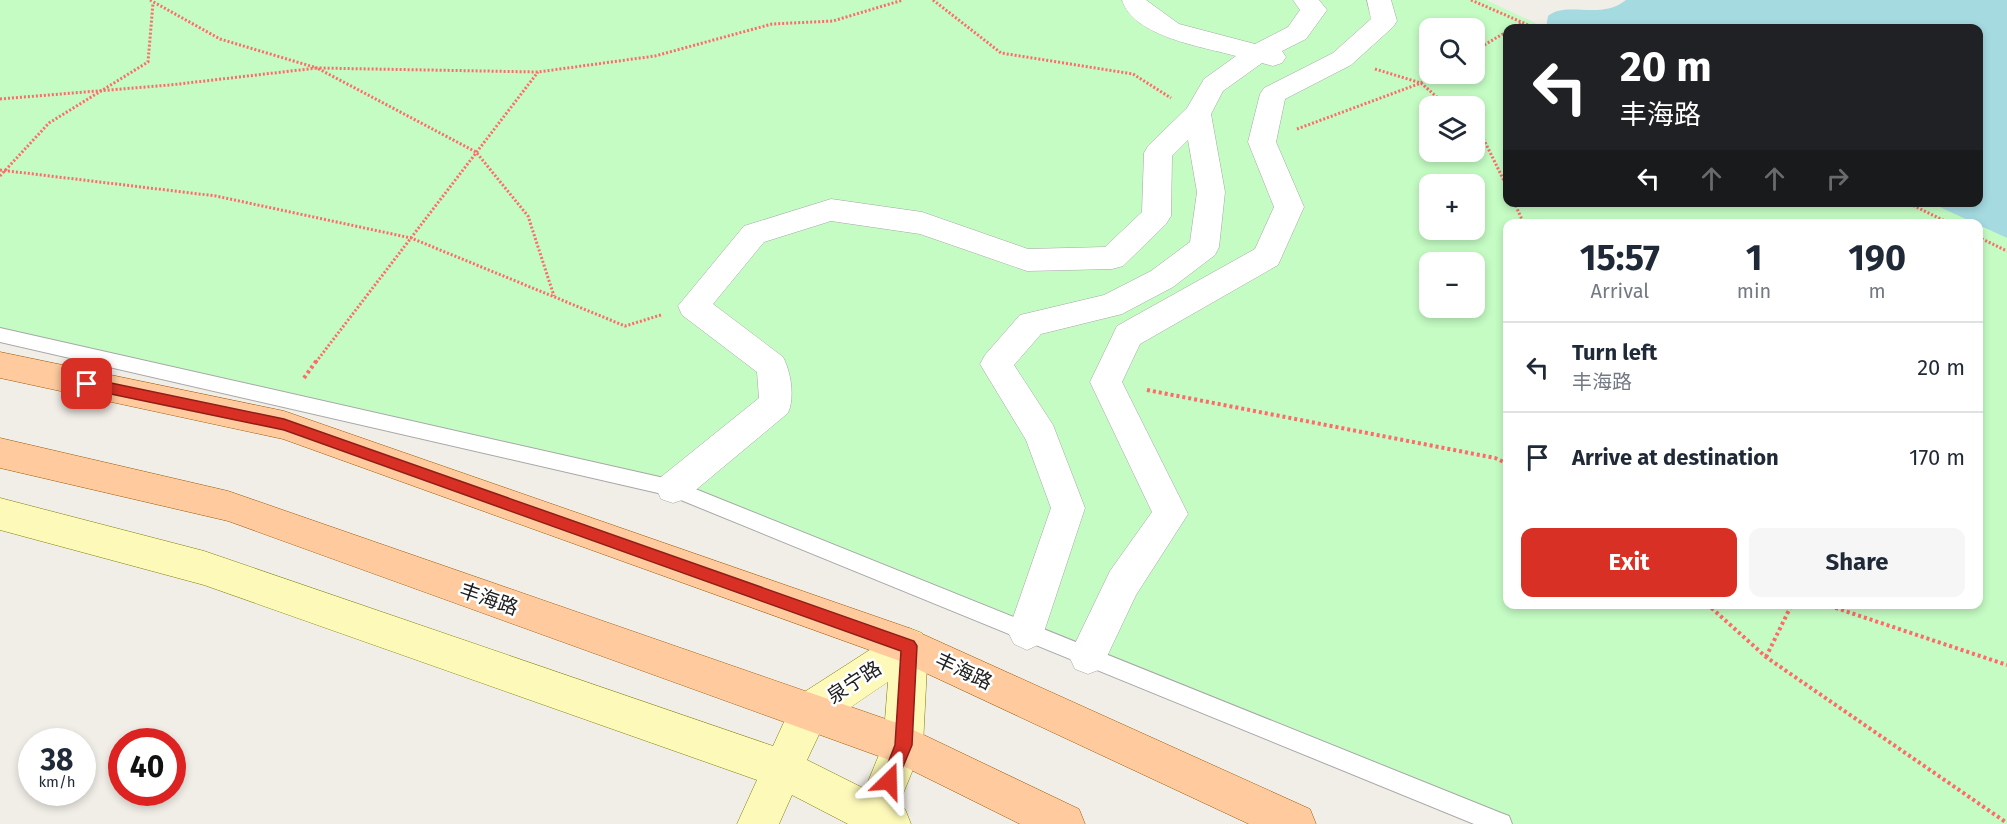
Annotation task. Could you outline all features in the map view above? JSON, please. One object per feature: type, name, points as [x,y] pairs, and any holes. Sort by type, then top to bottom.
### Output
[{"type":"main road","name":"丰海路","points":[[0,365],[284,425],[909,646],[1295,824]]},
{"type":"main road","name":"丰海路","points":[[0,453],[228,506],[903,745],[1065,824]]},
{"type":"street","points":[[1134,0],[1136,6],[1170,30],[1260,52],[1315,73]]},
{"type":"street","points":[[673,488],[776,403],[772,366],[693,306],[754,234],[831,210],[922,223],[1027,260],[1112,258],[1156,216],[1158,153],[1197,114],[1213,85],[1260,52],[1297,33],[1314,10],[1305,0]]},
{"type":"street","points":[[1088,656],[1123,583],[1171,514],[1106,382],[1128,335],[1267,257],[1289,207],[1262,142],[1273,94],[1342,59],[1384,21],[1379,0]]},
{"type":"street","points":[[1027,632],[1068,508],[1041,435],[996,364],[1031,324],[1111,305],[1162,279],[1204,247],[1211,192],[1197,114]]},
{"type":"street","points":[[0,514],[204,568],[783,769],[879,821]]},
{"type":"street","name":"泉宁路","points":[[759,824],[809,712],[909,646]]},
{"type":"street","name":"泉宁路","points":[[879,821],[903,745],[909,646]]},
{"type":"lane","points":[[0,335],[673,488],[1501,824]]},
{"type":"path","points":[[0,99],[317,68],[538,72],[655,56],[772,24],[833,21],[903,0]]},
{"type":"path","points":[[933,0],[1001,53],[1133,74],[1197,114]]},
{"type":"path","points":[[1471,0],[1526,24]]},
{"type":"path","points":[[0,176],[49,123],[148,62],[151,1],[220,39],[317,68],[476,152],[528,216],[554,296]]},
{"type":"path","points":[[1485,45],[1503,34]]},
{"type":"path","points":[[1342,59],[1419,82]]},
{"type":"path","points":[[288,400],[538,72]]},
{"type":"path","points":[[1262,142],[1419,82]]},
{"type":"path","points":[[1422,84],[1436,96]]},
{"type":"path","points":[[1485,142],[1503,179]]},
{"type":"path","points":[[0,169],[216,196],[411,238],[626,326],[693,306]]},
{"type":"path","points":[[1916,207],[1941,219]]},
{"type":"path","points":[[1983,239],[2007,251]]},
{"type":"path","points":[[1106,382],[1495,458],[1503,462]]},
{"type":"path","points":[[1713,609],[1766,657],[2007,823]]},
{"type":"path","points":[[1766,657],[1790,609]]},
{"type":"path","points":[[1839,609],[2007,665]]},
{"type":"green space","points":[[0,0],[1486,0],[1537,24],[1503,24],[1503,207],[1942,207],[1968,219],[1503,219],[1503,609],[1983,609],[1983,226],[2007,238],[2007,824],[1501,824],[673,488],[0,335]]},
{"type":"water","points":[[1626,0],[2007,0],[2007,238],[1983,227],[1983,219],[1966,219],[1940,207],[1983,207],[1983,24],[1547,24],[1548,16],[1556,12],[1606,9]]},
{"type":"route","points":[[87,384],[284,425],[909,646],[903,745],[889,781]]}]
